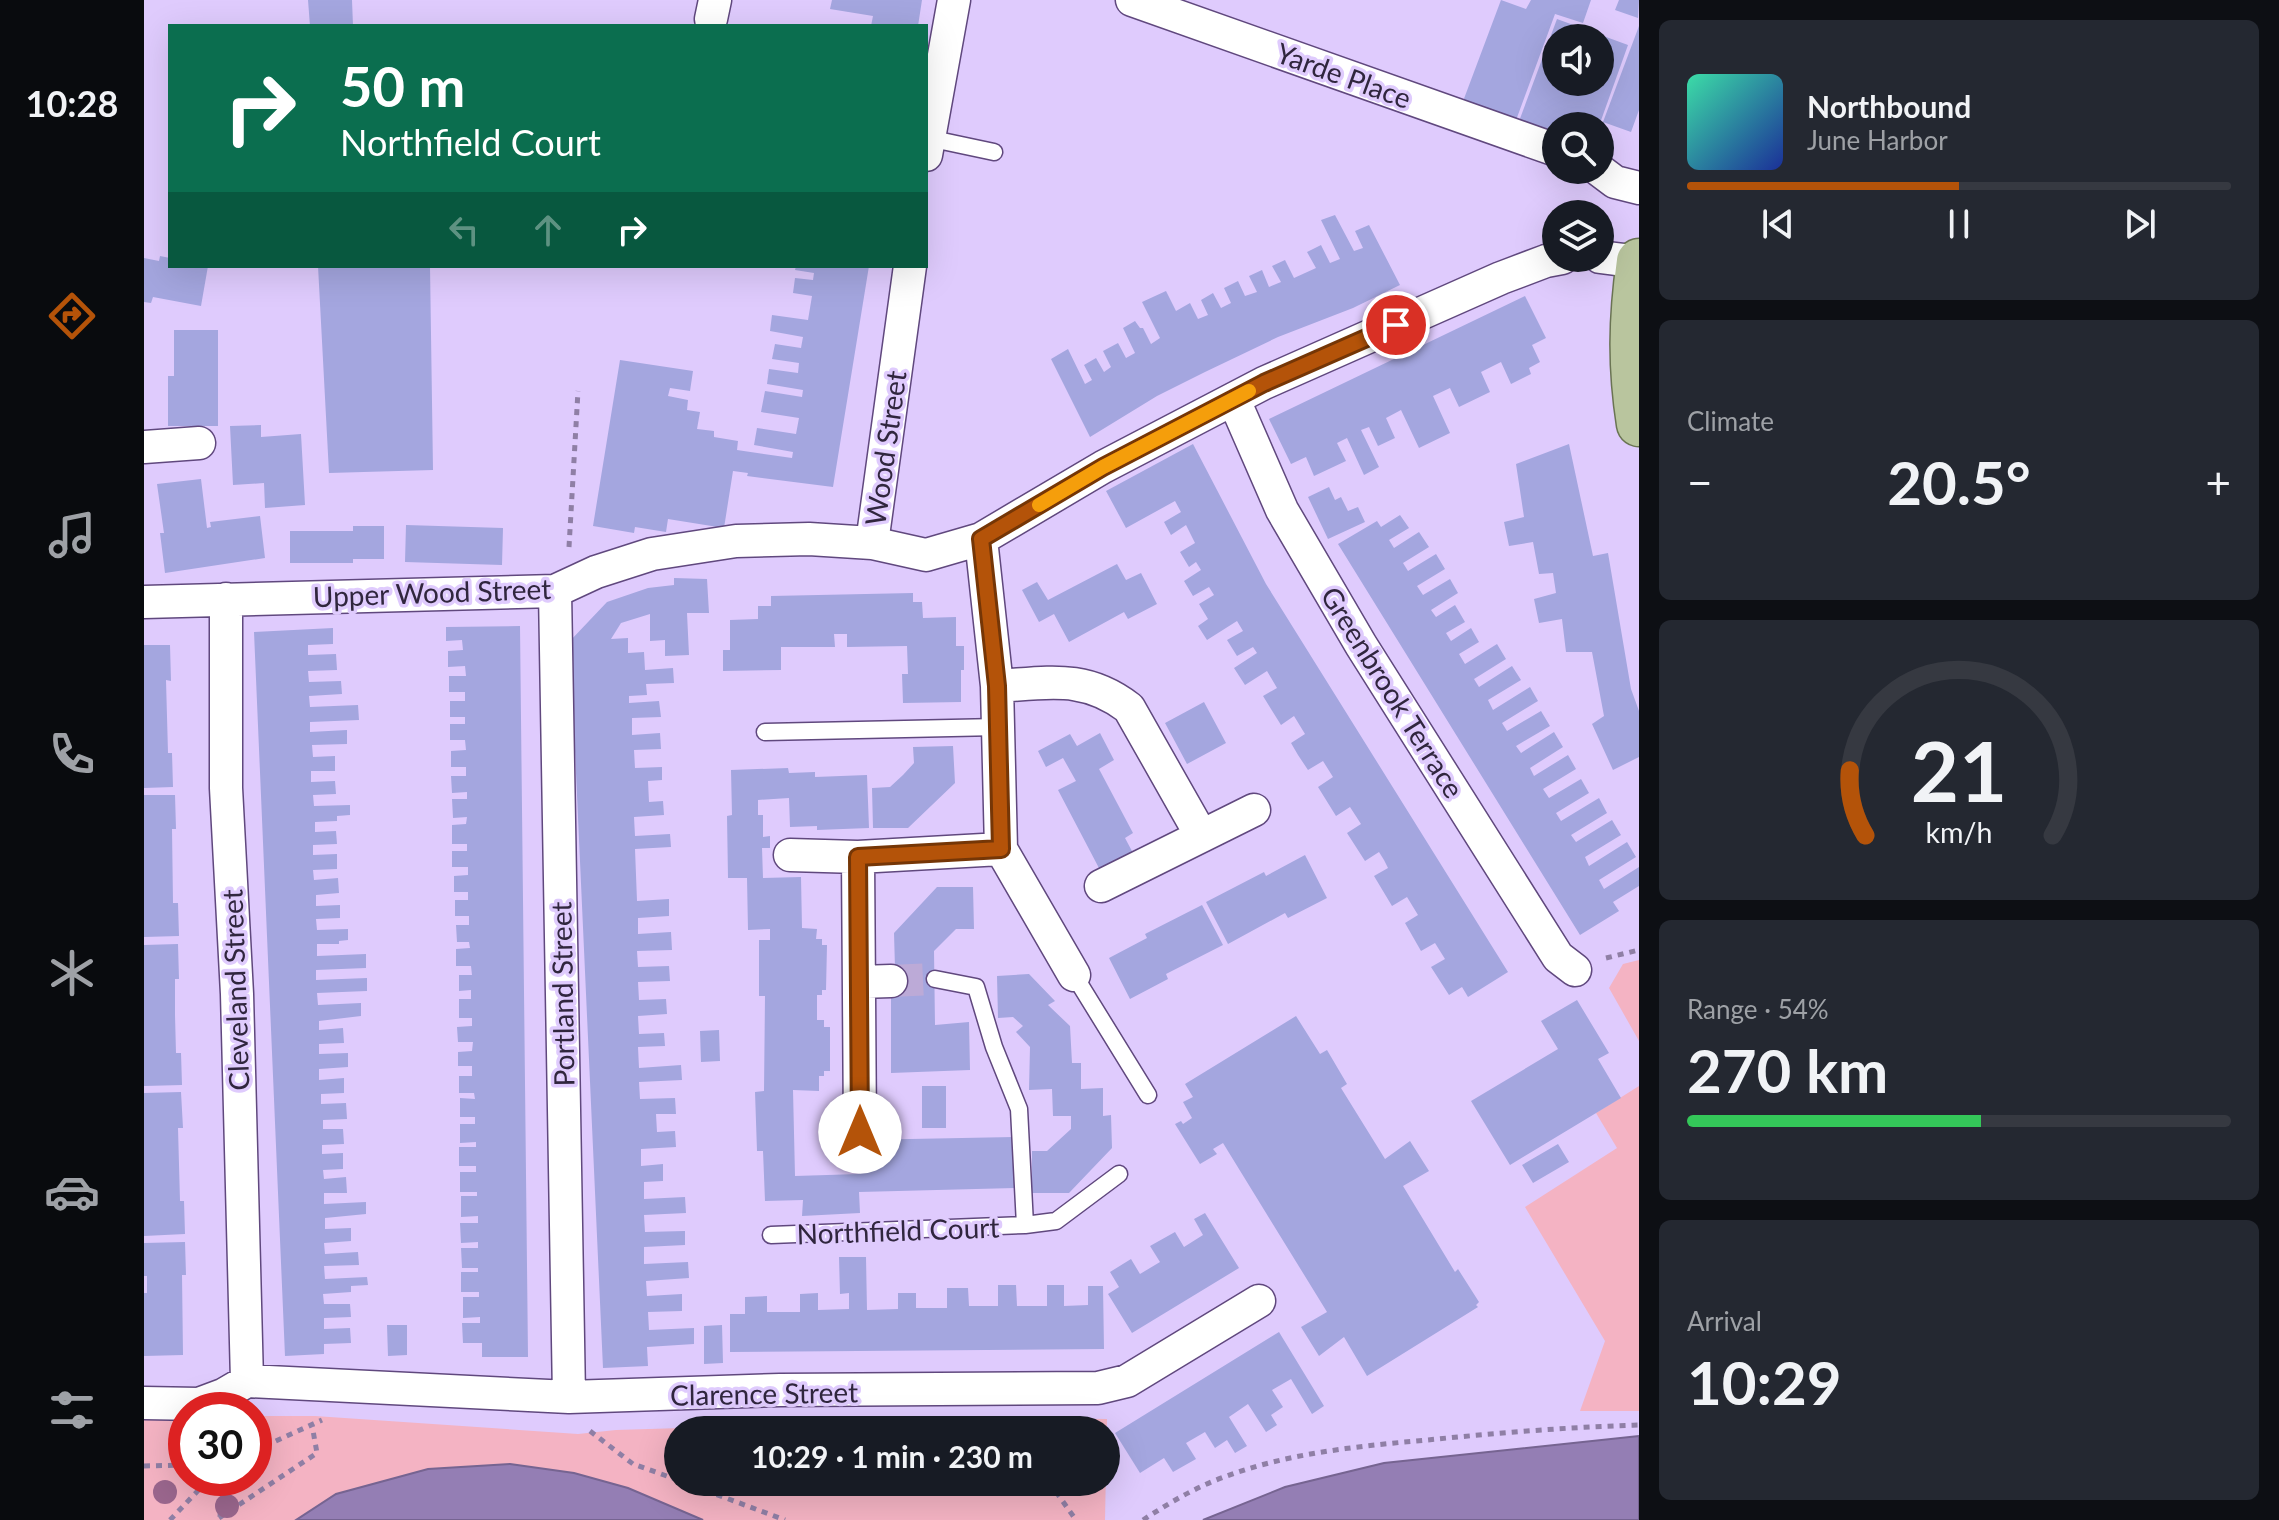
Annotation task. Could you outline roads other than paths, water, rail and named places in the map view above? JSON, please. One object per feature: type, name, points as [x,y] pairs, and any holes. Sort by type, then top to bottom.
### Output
[{"type":"main road","points":[[1639,261],[1631,338],[1632,376],[1639,424]]},
{"type":"street","points":[[928,141],[954,0]]},
{"type":"street","name":"Yarde Place","points":[[1132,0],[1542,145]]},
{"type":"street","points":[[1614,181],[1639,188]]},
{"type":"street","points":[[1614,258],[1639,261]]},
{"type":"street","name":"Wood Street","points":[[910,268],[872,543],[926,555],[981,539],[1103,467],[1264,383],[1542,263]]},
{"type":"street","name":"Greenbrook Terrace","points":[[1234,400],[1282,510],[1361,645],[1558,957],[1575,970]]},
{"type":"street","points":[[144,447],[199,443]]},
{"type":"street","name":"Upper Wood Street","points":[[144,602],[562,588],[652,554],[736,541],[809,539],[872,543]]},
{"type":"street","points":[[981,539],[997,686],[1001,849],[1074,975]]},
{"type":"street","name":"Portland Street","points":[[562,588],[569,1397]]},
{"type":"street","name":"Cleveland Street","points":[[226,599],[226,788],[237,994],[247,1381]]},
{"type":"street","points":[[997,686],[1073,682],[1111,694],[1129,708],[1201,835]]},
{"type":"street","points":[[1101,886],[1254,810]]},
{"type":"street","points":[[790,855],[858,857],[1001,849]]},
{"type":"street","points":[[858,857],[875,982],[860,1132]]},
{"type":"street","name":"Clarence Street","points":[[247,1381],[569,1397],[780,1390],[1098,1388],[1127,1381],[1259,1301]]},
{"type":"street","points":[[144,1403],[199,1404],[247,1381]]},
{"type":"lane","points":[[928,146],[994,152]]},
{"type":"lane","points":[[765,732],[998,727]]},
{"type":"lane","points":[[1074,975],[1148,1095]]},
{"type":"lane","name":"Northfield Court","points":[[935,979],[976,987],[994,1047],[1019,1109],[1025,1225]]},
{"type":"lane","name":"Northfield Court","points":[[771,1235],[1025,1225],[1056,1221],[1119,1174]]},
{"type":"tunnel","points":[[891,981],[935,979]]}]
